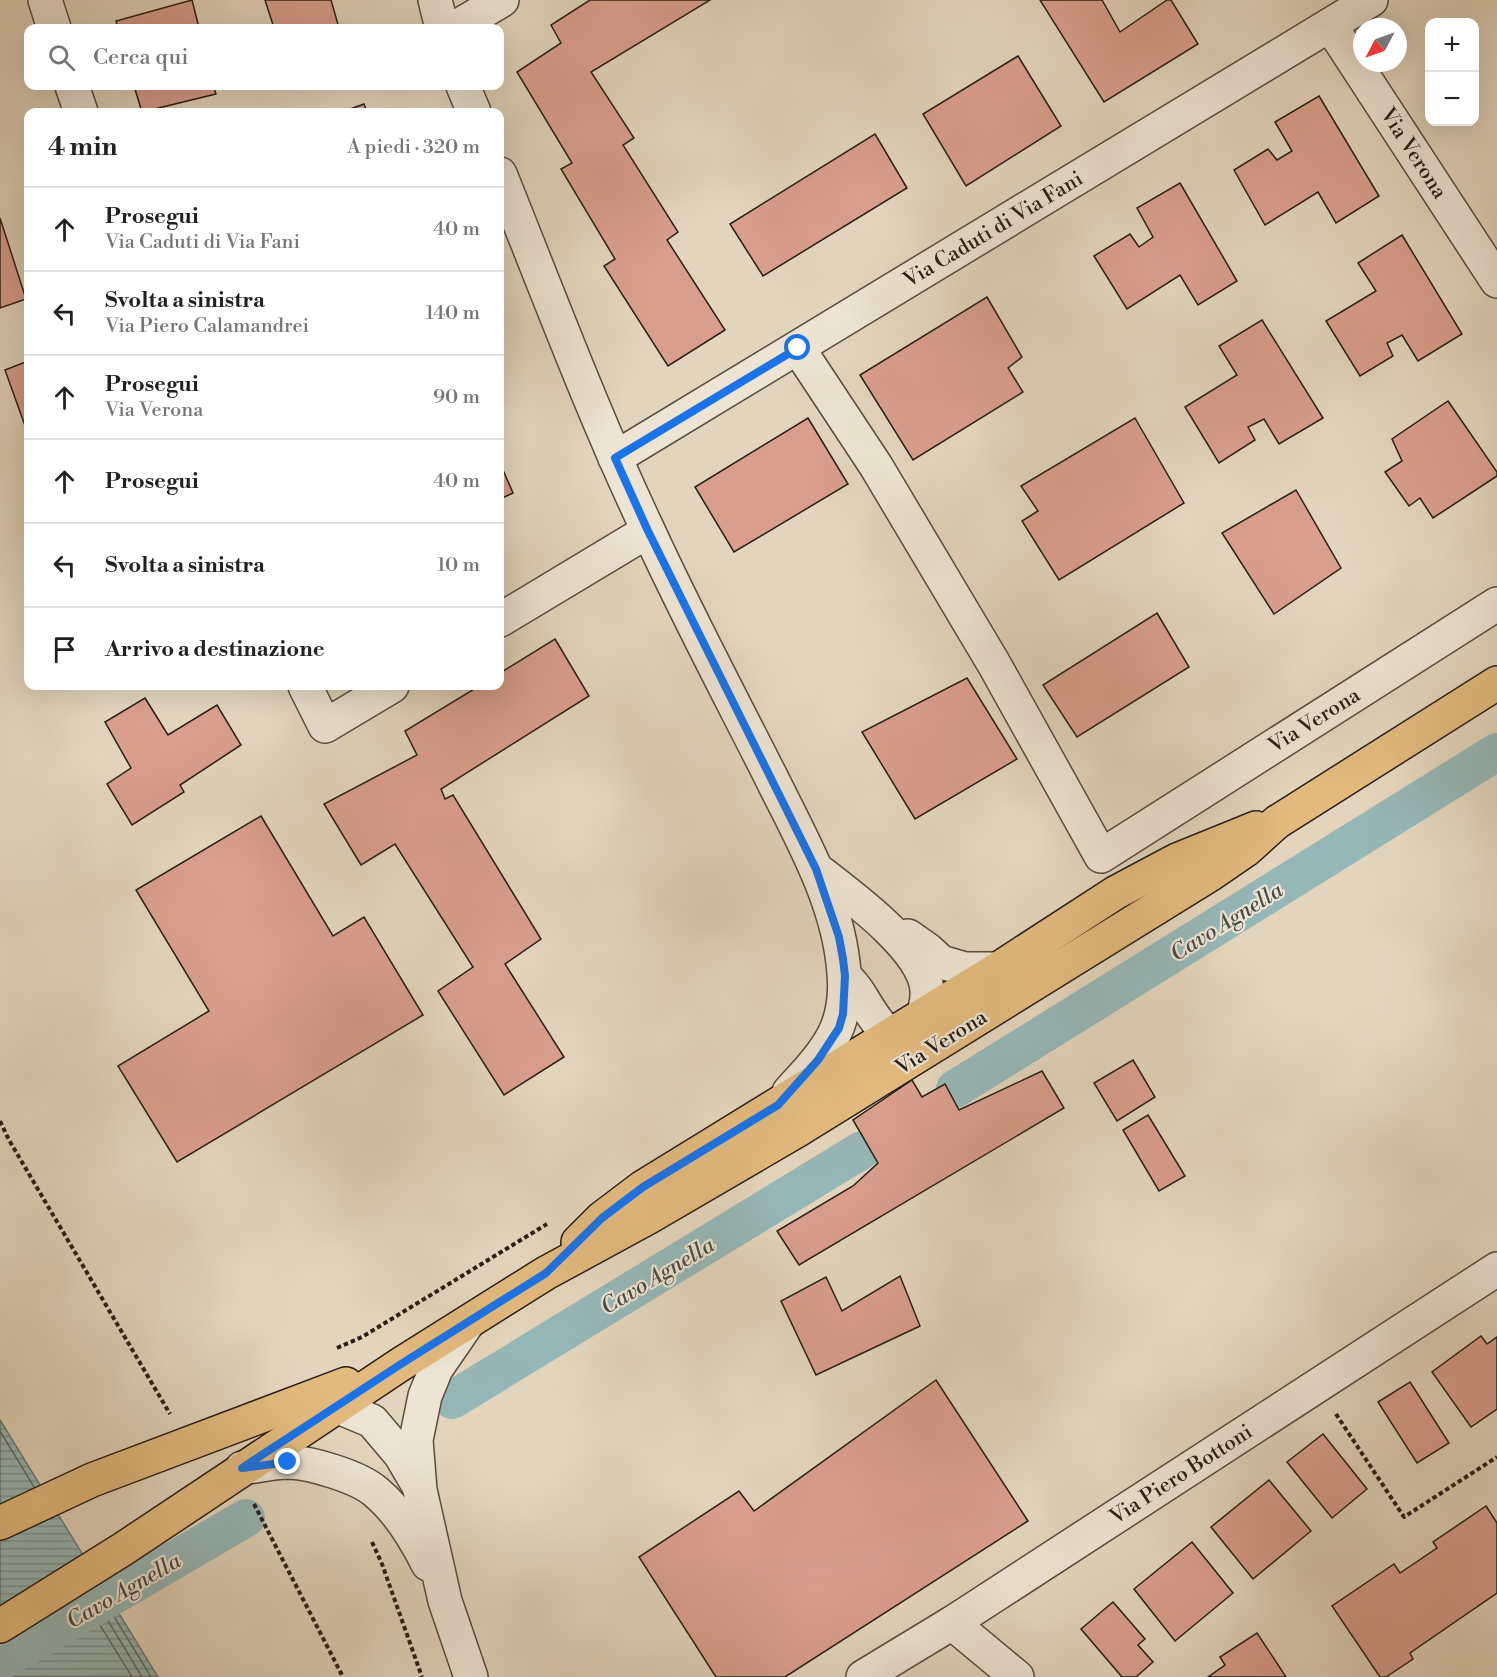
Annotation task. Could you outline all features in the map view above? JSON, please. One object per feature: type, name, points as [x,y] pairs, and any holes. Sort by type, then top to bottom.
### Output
[{"type":"main road","name":"Via Verona","points":[[401,1364],[546,1273],[649,1217],[912,1060],[1246,850],[1277,822],[1497,683]]},
{"type":"main road","name":"Via Verona","points":[[546,1273],[602,1218],[643,1187],[908,1030],[998,969],[1147,875],[1212,844],[1277,822]]},
{"type":"main road","points":[[0,1626],[123,1549],[246,1481],[336,1406],[401,1364]]},
{"type":"main road","points":[[0,1522],[92,1480],[401,1364]]},
{"type":"street","points":[[45,0],[53,24]]},
{"type":"street","points":[[435,0],[441,24]]},
{"type":"street","points":[[462,24],[502,0]]},
{"type":"street","name":"Via Caduti di Via Fani","points":[[615,458],[1371,0]]},
{"type":"street","name":"Via Verona","points":[[1330,25],[1497,281]]},
{"type":"street","points":[[73,90],[80,108]]},
{"type":"street","points":[[466,90],[472,108]]},
{"type":"street","points":[[504,184],[615,458],[648,531],[816,869],[839,937],[845,976],[843,1014],[839,1028],[818,1060],[778,1105]]},
{"type":"street","name":"Via Verona","points":[[798,348],[876,466],[988,655],[1101,856],[1497,604]]},
{"type":"street","points":[[504,618],[648,531]]},
{"type":"street","points":[[307,690],[325,726],[385,690]]},
{"type":"street","points":[[816,869],[873,913],[928,950],[941,962],[965,969],[998,969]]},
{"type":"street","name":"Via Verona","points":[[717,1177],[737,1154],[770,1129],[903,1047],[908,1030],[925,1034],[1074,942],[1126,916],[1163,903]]},
{"type":"street","points":[[845,976],[860,995],[869,1013],[908,1030],[927,992],[921,970],[915,960],[873,913]]},
{"type":"street","name":"Via Piero Bottoni","points":[[863,1677],[952,1623],[1497,1269]]},
{"type":"street","points":[[467,1324],[436,1369],[425,1396],[416,1440],[420,1490],[446,1601],[471,1677]]},
{"type":"street","points":[[336,1406],[372,1421],[400,1454],[420,1490]]},
{"type":"street","points":[[246,1481],[288,1462],[315,1466],[350,1478],[375,1491],[398,1516],[418,1544],[446,1601]]},
{"type":"street","points":[[952,1623],[1017,1677]]},
{"type":"path","points":[[0,1121],[174,1420]]},
{"type":"path","points":[[1317,1386],[1404,1517],[1497,1457]]},
{"type":"path","points":[[246,1481],[343,1677]]},
{"type":"path","points":[[369,1535],[382,1564],[422,1677]]},
{"type":"water","points":[[0,1420],[158,1677],[12,1677],[0,1657]]},
{"type":"building","points":[[192,0],[198,24],[117,24],[116,21]]},
{"type":"building","points":[[265,0],[331,0],[338,24],[273,24]]},
{"type":"building","points":[[590,0],[710,0],[591,72],[634,138],[623,145],[678,232],[667,240],[725,330],[668,366],[604,266],[615,259],[561,169],[572,163],[517,72],[561,43],[551,25]]},
{"type":"building","points":[[1040,0],[1102,0],[1120,32],[1167,0],[1171,0],[1198,44],[1104,102]]},
{"type":"building","points":[[1018,56],[1061,126],[966,186],[923,114]]},
{"type":"building","points":[[135,90],[214,90],[216,94],[158,108],[141,108]]},
{"type":"building","points":[[1319,96],[1379,196],[1336,223],[1318,192],[1265,225],[1234,170],[1268,149],[1277,160],[1292,151],[1275,122]]},
{"type":"building","points":[[364,104],[366,108],[353,108]]},
{"type":"building","points":[[875,134],[907,188],[763,276],[730,224]]},
{"type":"building","points":[[1180,183],[1237,281],[1198,305],[1180,275],[1127,309],[1094,256],[1130,234],[1139,247],[1153,237],[1137,208]]},
{"type":"building","points":[[0,218],[24,293],[24,300],[0,308]]},
{"type":"building","points":[[1402,235],[1462,334],[1418,361],[1402,335],[1387,343],[1393,356],[1360,376],[1326,321],[1376,291],[1358,263]]},
{"type":"building","points":[[987,297],[1022,357],[1008,368],[1023,392],[913,460],[860,375]]},
{"type":"building","points":[[1262,320],[1323,418],[1279,444],[1264,419],[1248,427],[1255,440],[1219,463],[1185,407],[1237,375],[1219,346]]},
{"type":"building","points":[[24,363],[24,423],[5,370]]},
{"type":"building","points":[[1448,401],[1497,472],[1497,476],[1433,518],[1420,498],[1409,506],[1385,472],[1402,461],[1392,439]]},
{"type":"building","points":[[808,418],[848,484],[734,552],[695,487]]},
{"type":"building","points":[[1135,418],[1184,503],[1059,580],[1022,521],[1038,511],[1021,486]]},
{"type":"building","points":[[504,472],[513,493],[504,497]]},
{"type":"building","points":[[1296,490],[1341,568],[1274,614],[1222,533]]},
{"type":"building","points":[[1157,613],[1189,667],[1077,737],[1043,685]]},
{"type":"building","points":[[555,639],[589,696],[441,789],[445,799],[453,795],[541,939],[505,964],[564,1057],[504,1095],[438,991],[473,967],[395,844],[361,865],[324,804],[417,755],[405,731],[472,690],[504,690],[504,671]]},
{"type":"building","points":[[967,678],[1017,759],[915,819],[862,732]]},
{"type":"building","points":[[145,698],[168,735],[217,705],[241,745],[180,785],[184,792],[132,825],[107,784],[131,768],[105,722]]},
{"type":"building","points":[[261,816],[333,936],[364,917],[423,1015],[177,1162],[118,1066],[209,1011],[136,890]]},
{"type":"building","points":[[1133,1060],[1155,1097],[1117,1121],[1094,1083]]},
{"type":"building","points":[[1042,1071],[1064,1108],[799,1265],[777,1231],[853,1186],[878,1163],[853,1120],[912,1080],[922,1097],[945,1084],[959,1110]]},
{"type":"building","points":[[1148,1115],[1185,1176],[1159,1191],[1123,1130]]},
{"type":"building","points":[[900,1276],[920,1326],[816,1375],[781,1301],[826,1277],[842,1311]]},
{"type":"building","points":[[1481,1336],[1487,1344],[1497,1337],[1497,1409],[1471,1427],[1432,1372]]},
{"type":"building","points":[[936,1380],[1028,1521],[785,1677],[716,1677],[639,1557],[739,1491],[754,1511]]},
{"type":"building","points":[[1410,1382],[1449,1443],[1417,1463],[1378,1402]]},
{"type":"building","points":[[1323,1434],[1367,1489],[1332,1518],[1287,1462]]},
{"type":"building","points":[[1269,1480],[1311,1531],[1253,1579],[1211,1527]]},
{"type":"building","points":[[1486,1506],[1497,1523],[1497,1593],[1410,1653],[1413,1659],[1386,1677],[1380,1677],[1332,1606],[1394,1564],[1400,1573],[1437,1548],[1433,1542]]},
{"type":"building","points":[[1192,1542],[1233,1593],[1175,1641],[1134,1589]]},
{"type":"building","points":[[1113,1602],[1145,1639],[1138,1645],[1153,1662],[1136,1677],[1122,1677],[1081,1629]]},
{"type":"building","points":[[1257,1633],[1286,1677],[1208,1677],[1225,1665],[1220,1657]]},
{"type":"waterway","name":"Cavo Agnella","points":[[955,1089],[1497,752]]},
{"type":"waterway","name":"Cavo Agnella","points":[[452,1400],[862,1150]]},
{"type":"waterway","name":"Cavo Agnella","points":[[0,1662],[246,1518]]},
{"type":"route","points":[[288,1462],[242,1468],[546,1273],[602,1218],[643,1187],[778,1105],[818,1060],[839,1028],[843,1014],[845,976],[843,959],[839,937],[816,869],[648,531],[615,458],[798,348]]}]
